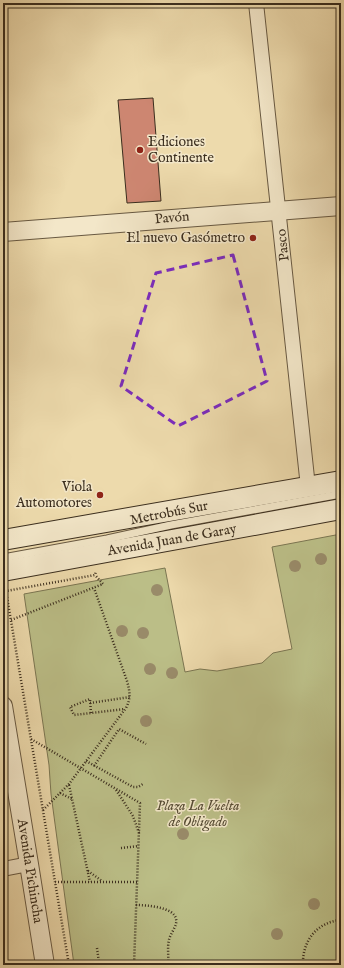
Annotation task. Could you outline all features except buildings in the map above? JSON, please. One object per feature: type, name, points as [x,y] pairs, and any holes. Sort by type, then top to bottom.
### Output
[{"type":"main road","name":"Avenida Juan de Garay","points":[[3,540],[341,481]]},
{"type":"main road","name":"Avenida Juan de Garay","points":[[3,571],[341,509]]},
{"type":"street","name":"Pasco","points":[[256,3],[308,487]]},
{"type":"street","name":"Pavón","points":[[3,232],[341,206]]},
{"type":"street","name":"Avenida Pichincha","points":[[3,706],[45,965]]},
{"type":"street","points":[[3,869],[29,864]]},
{"type":"lane","name":"Metrobús Sur","points":[[3,558],[341,494]]},
{"type":"path","points":[[95,575],[100,553]]},
{"type":"path","points":[[11,620],[103,584],[95,575]]},
{"type":"path","points":[[31,739],[140,803],[134,964],[99,963],[68,965],[6,591],[95,575]]},
{"type":"path","points":[[43,810],[69,784],[86,762],[126,708],[130,697],[127,682],[94,588]]},
{"type":"path","points":[[90,703],[130,697]]},
{"type":"path","points":[[91,713],[90,699],[70,706],[74,715],[91,713],[126,708]]},
{"type":"path","points":[[94,766],[119,729],[146,744]]},
{"type":"path","points":[[86,762],[133,788],[143,784]]},
{"type":"path","points":[[69,784],[90,882]]},
{"type":"path","points":[[115,788],[134,816],[139,836]]},
{"type":"path","points":[[60,793],[72,799]]},
{"type":"path","points":[[121,848],[138,846]]},
{"type":"path","points":[[88,871],[103,882]]},
{"type":"path","points":[[55,882],[137,882]]},
{"type":"path","points":[[136,905],[158,908],[172,913],[175,916],[177,920],[169,939],[168,965]]},
{"type":"path","points":[[303,965],[302,956],[312,933],[322,925],[333,920],[341,920]]},
{"type":"path","points":[[97,948],[99,963]]},
{"type":"highlighted area","points":[[233,255],[267,381],[178,426],[121,386],[156,273]]},
{"type":"green space","name":"Plaza La Vuelta de Obligado","points":[[341,534],[341,965],[74,965],[51,794],[49,765],[24,594],[165,568],[185,672],[200,669],[217,671],[262,663],[273,653],[292,649],[272,547]]},
{"type":"place","name":"Ediciones Continente","points":[[140,150]]},
{"type":"place","name":"El nuevo Gasómetro","points":[[253,238]]},
{"type":"place","name":"Viola Automotores","points":[[100,495]]}]
